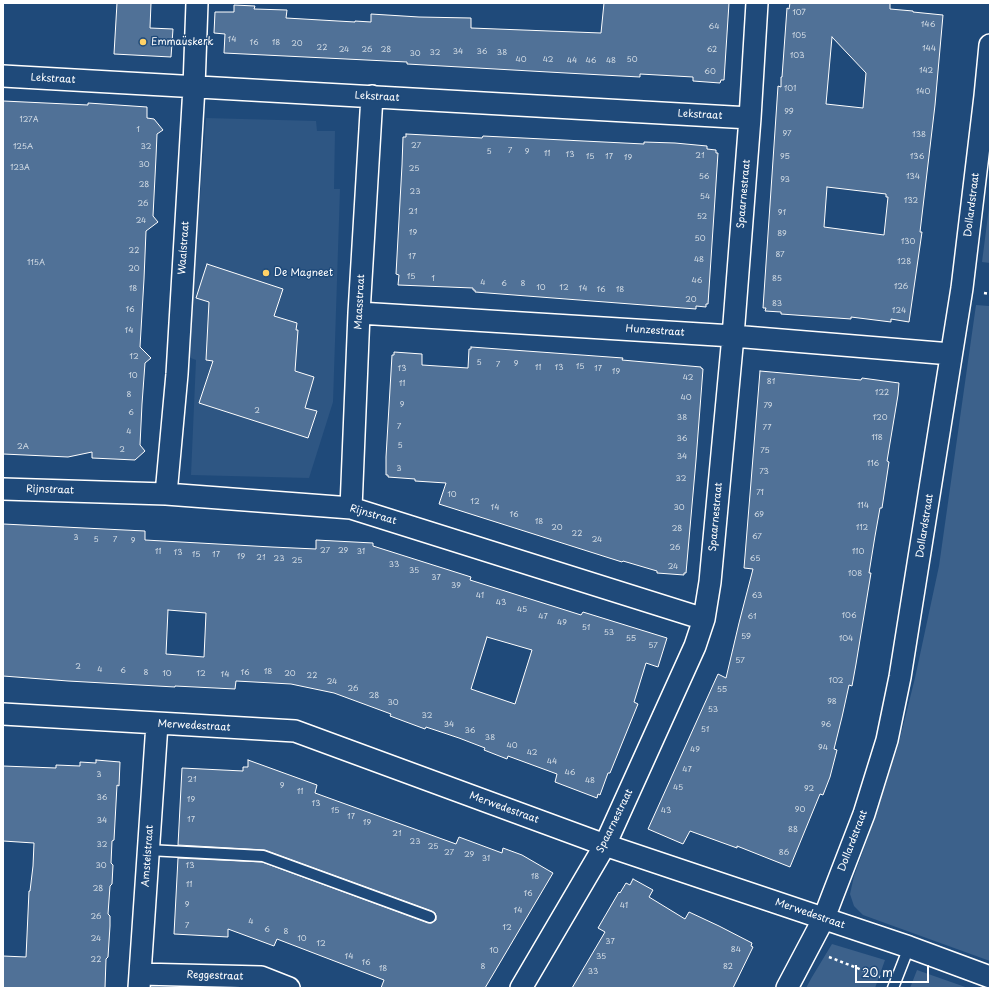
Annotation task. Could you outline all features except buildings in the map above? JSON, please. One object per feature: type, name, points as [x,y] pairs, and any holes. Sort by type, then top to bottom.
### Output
[{"type":"street","name":"Waalstraat","points":[[166,494],[177,374],[198,3]]},
{"type":"street","name":"Spaarnestraat","points":[[521,988],[605,845],[695,646],[704,619],[710,582],[733,336],[750,118],[757,3]]},
{"type":"street","name":"Dollardstraat","points":[[788,988],[824,918],[864,814],[887,740],[900,676],[962,288],[986,96],[990,45]]},
{"type":"street","name":"Lekstraat","points":[[3,76],[750,118]]},
{"type":"street","name":"Maasstraat","points":[[351,508],[359,313],[372,96]]},
{"type":"street","name":"Hunzestraat","points":[[359,313],[733,336],[951,354]]},
{"type":"street","name":"Rijnstraat","points":[[3,489],[166,494],[351,508],[704,619]]},
{"type":"street","name":"Merwedestraat","points":[[3,714],[295,732],[605,845],[909,947],[990,978]]},
{"type":"street","name":"Amstelstraat","points":[[140,981],[157,724]]},
{"type":"street","name":"Reggestraat","points":[[140,981],[261,977],[289,988]]},
{"type":"lane","points":[[148,850],[263,856],[430,917]]},
{"type":"lane","points":[[894,985],[909,947]]},
{"type":"path","points":[[808,948],[894,985]]},
{"type":"shaded area","name":"De Magneet","points":[[206,118],[316,121],[317,131],[335,131],[334,189],[340,189],[333,402],[309,478],[191,475],[196,360],[188,357]]},
{"type":"shaded area","points":[[990,200],[990,263],[982,262]]},
{"type":"shaded area","points":[[990,301],[990,961],[863,915],[854,906],[850,894],[854,876],[898,746],[915,678],[939,566],[976,305],[989,306]]},
{"type":"shaded area","points":[[832,944],[885,960],[875,988],[806,988]]},
{"type":"shaded area","points":[[917,970],[968,988],[910,988]]},
{"type":"place","name":"Emmaüskerk","points":[[143,42]]},
{"type":"place","name":"De Magneet","points":[[266,273]]}]
